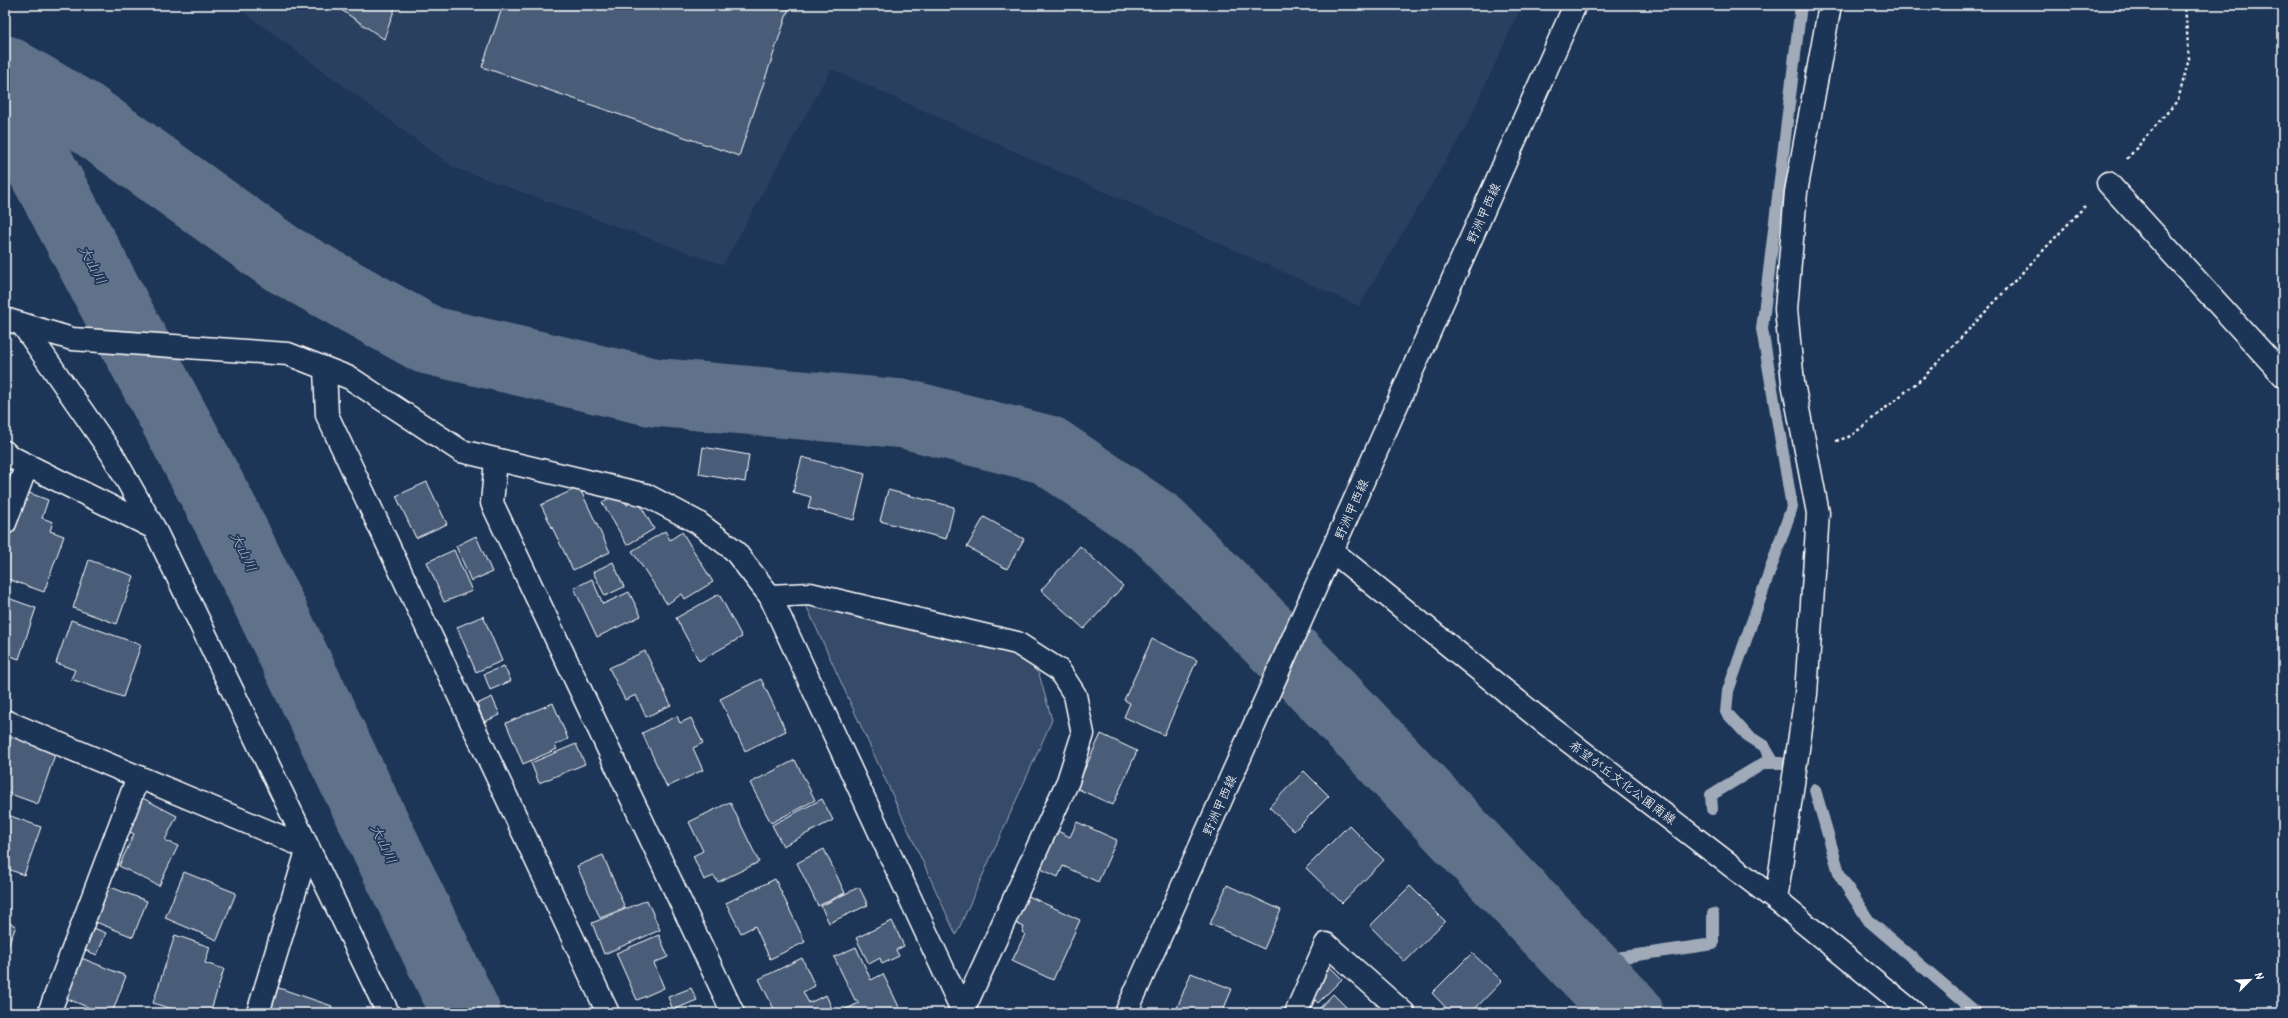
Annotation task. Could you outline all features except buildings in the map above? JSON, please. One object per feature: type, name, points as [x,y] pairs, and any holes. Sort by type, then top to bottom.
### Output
[{"type":"street","name":"野洲甲西線","points":[[1126,1013],[1576,5]]},
{"type":"street","points":[[1776,900],[1806,694],[1818,513],[1793,383],[1786,309],[1796,192],[1830,5]]},
{"type":"street","points":[[2108,182],[2283,375]]},
{"type":"street","points":[[13,322],[72,339],[288,354],[350,378],[461,452],[646,494],[697,522],[734,550],[770,596],[963,1013]]},
{"type":"street","points":[[13,322],[112,454],[154,528],[388,1013]]},
{"type":"street","points":[[325,369],[327,415],[608,1013]]},
{"type":"street","points":[[5,452],[9,456],[26,465],[154,528]]},
{"type":"street","points":[[496,460],[492,503],[733,1013]]},
{"type":"street","points":[[5,523],[26,465]]},
{"type":"street","name":"希望が丘文化公園南線","points":[[1332,551],[1541,720],[1776,900],[1914,1013]]},
{"type":"street","points":[[770,596],[810,594],[1017,643],[1059,670],[1075,695],[1083,734],[1068,781],[963,1013]]},
{"type":"street","points":[[5,721],[308,848]]},
{"type":"street","points":[[48,1013],[138,777]]},
{"type":"street","points":[[258,1013],[308,848]]},
{"type":"street","points":[[1296,1013],[1326,944],[1404,1013]]},
{"type":"path","points":[[1807,452],[1851,436],[1925,376],[2108,182],[2178,100],[2189,59],[2185,5]]},
{"type":"shaded area","points":[[234,5],[1522,5],[1466,127],[1359,306],[831,69],[723,265],[453,167]]},
{"type":"shaded area","points":[[805,603],[1004,639],[1039,674],[1052,720],[956,935]]},
{"type":"waterway","points":[[1774,763],[1764,746],[1747,735],[1726,712],[1728,691],[1792,507],[1762,329],[1801,5]]},
{"type":"waterway","points":[[5,70],[82,115],[281,258],[428,340],[653,392],[905,414],[1048,450],[1158,525],[1322,689],[1629,1013]]},
{"type":"waterway","name":"大山川","points":[[5,99],[227,518],[466,1013]]},
{"type":"waterway","points":[[1712,809],[1711,795],[1764,763],[1781,763]]},
{"type":"waterway","points":[[1815,790],[1840,876],[1869,921],[1977,1013]]},
{"type":"waterway","points":[[1582,963],[1713,944],[1713,914]]}]
